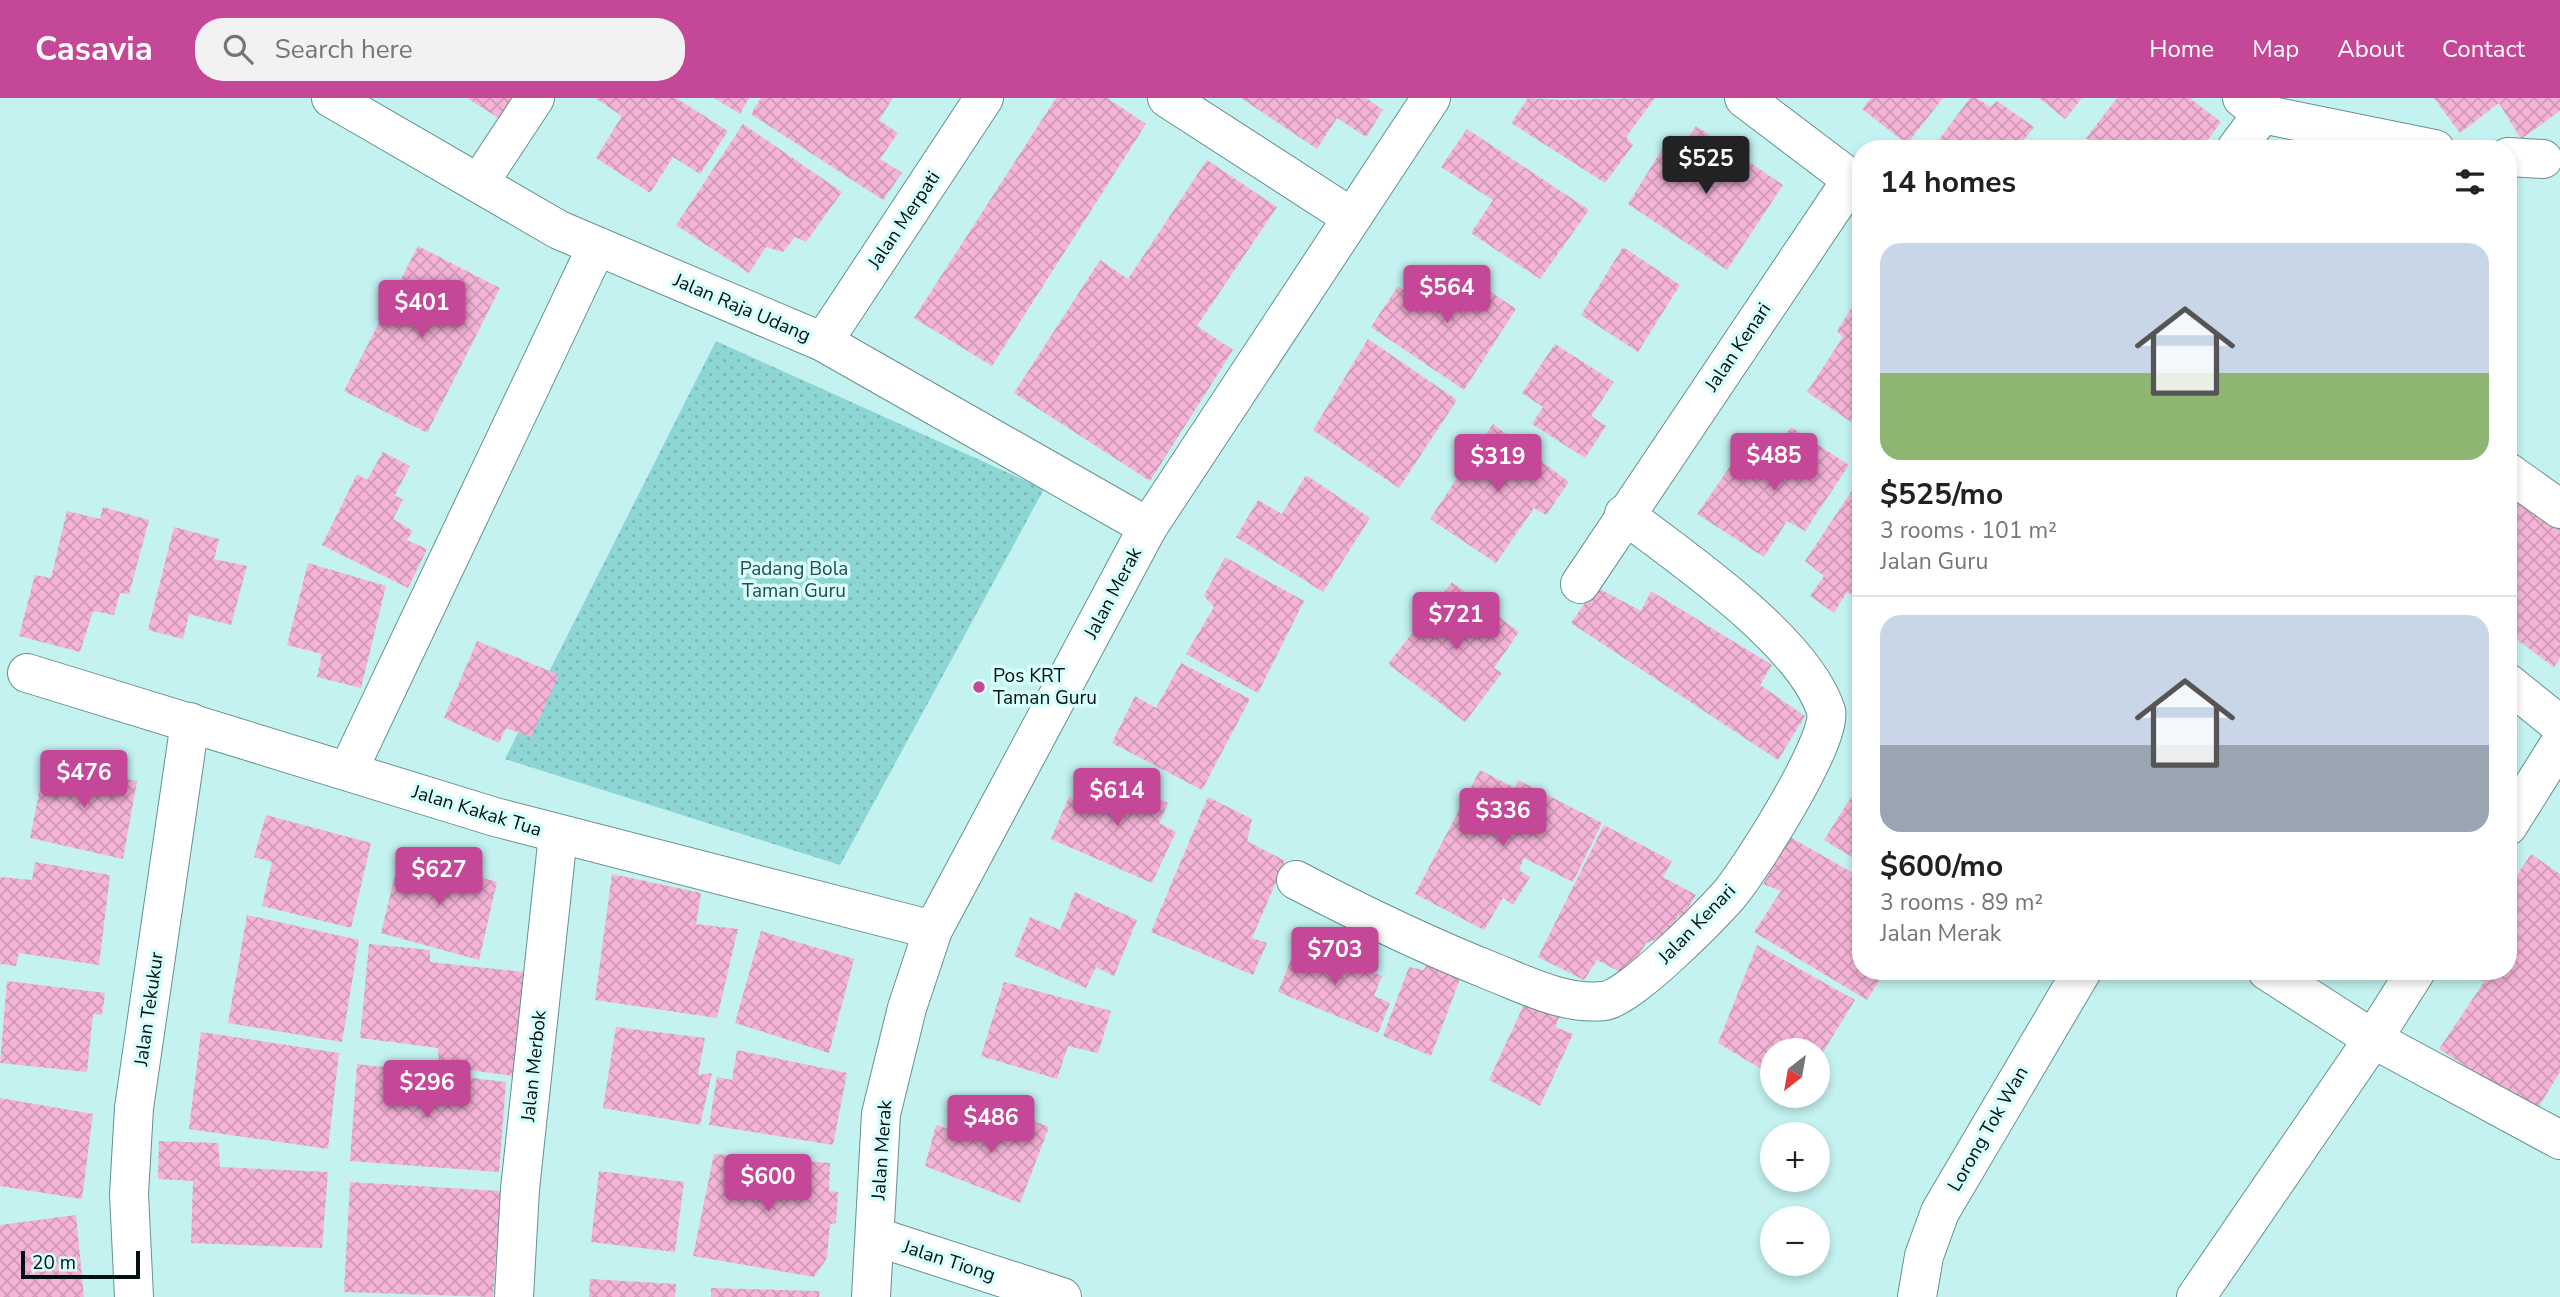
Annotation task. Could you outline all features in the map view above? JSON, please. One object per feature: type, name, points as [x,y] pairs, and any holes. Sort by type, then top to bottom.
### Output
[{"type":"street","name":"Jalan Raja Udang","points":[[331,98],[559,230],[823,342],[1148,527]]},
{"type":"street","points":[[479,183],[535,98]]},
{"type":"street","name":"Jalan Merpati","points":[[823,342],[984,98]]},
{"type":"street","points":[[1167,98],[1351,217]]},
{"type":"street","name":"Jalan Merak","points":[[871,1297],[877,1237],[881,1114],[907,1008],[933,930],[1148,527],[1431,98]]},
{"type":"street","points":[[1744,98],[1852,179]]},
{"type":"street","points":[[2239,140],[2252,106],[2397,140]]},
{"type":"street","name":"Jalan Kenari","points":[[1580,584],[1624,514],[1852,188]]},
{"type":"street","points":[[348,771],[597,246]]},
{"type":"street","points":[[2517,478],[2560,509]]},
{"type":"street","name":"Jalan Kenari","points":[[1296,880],[1412,940],[1554,997],[1606,1001],[1635,985],[1730,894],[1793,796],[1824,737],[1827,715],[1818,690],[1795,656],[1716,584],[1624,514]]},
{"type":"street","name":"Jalan Kakak Tua","points":[[27,673],[558,835],[933,930]]},
{"type":"street","points":[[2517,690],[2560,724]]},
{"type":"street","name":"Jalan Tekukur","points":[[134,1297],[129,1194],[134,1108],[190,722]]},
{"type":"street","points":[[2517,812],[2560,743]]},
{"type":"street","name":"Jalan Merbok","points":[[514,1297],[520,1189],[558,835]]},
{"type":"street","name":"Lorong Tok Wan","points":[[1917,1297],[1924,1256],[1940,1212],[2077,980]]},
{"type":"street","points":[[2281,980],[2373,1039],[2560,1140]]},
{"type":"street","points":[[2196,1297],[2373,1039],[2410,980]]},
{"type":"street","name":"Jalan Tiong","points":[[877,1237],[1062,1297]]},
{"type":"green space","name":"Padang Bola Taman Guru","points":[[716,341],[1044,489],[840,865],[505,759]]},
{"type":"building","points":[[467,98],[517,98],[503,121]]},
{"type":"building","points":[[595,98],[676,98],[728,131],[700,174],[673,157],[650,193],[596,158],[622,116]]},
{"type":"building","points":[[714,98],[749,98],[740,114]]},
{"type":"building","points":[[761,98],[893,98],[879,120],[898,133],[880,159],[902,173],[883,200],[751,114]]},
{"type":"building","points":[[1056,98],[1107,98],[1146,124],[992,366],[914,318]]},
{"type":"building","points":[[1241,98],[1366,98],[1383,110],[1366,137],[1337,118],[1317,149]]},
{"type":"building","points":[[1528,98],[1655,98],[1626,137],[1633,145],[1605,183],[1511,123]]},
{"type":"building","points":[[1871,98],[1943,98],[1910,140],[1902,140],[1862,109]]},
{"type":"building","points":[[1970,98],[1977,98],[1990,107],[1997,101],[2034,127],[2024,140],[1939,140]]},
{"type":"building","points":[[2039,98],[2082,98],[2065,119]]},
{"type":"building","points":[[2117,98],[2190,98],[2221,122],[2208,140],[2086,138]]},
{"type":"building","points":[[2434,98],[2560,98],[2560,111],[2521,139],[2499,103],[2460,133]]},
{"type":"building","points":[[743,124],[842,192],[806,242],[795,237],[783,252],[766,247],[749,273],[676,225]]},
{"type":"building","points":[[1696,126],[1783,185],[1727,270],[1628,204],[1671,135],[1685,143]]},
{"type":"building","points":[[1467,129],[1589,210],[1540,279],[1471,233],[1493,200],[1441,167]]},
{"type":"building","points":[[1207,160],[1277,207],[1197,326],[1233,350],[1150,481],[1014,393],[1100,260],[1128,279]]},
{"type":"building","points":[[418,246],[500,288],[427,433],[344,391]]},
{"type":"building","points":[[1623,247],[1680,285],[1638,352],[1581,315]]},
{"type":"building","points":[[1450,264],[1516,309],[1464,390],[1371,327],[1398,286],[1423,303]]},
{"type":"building","points":[[1852,307],[1852,423],[1807,392],[1843,337],[1837,331]]},
{"type":"building","points":[[1368,339],[1457,400],[1399,488],[1313,430]]},
{"type":"building","points":[[1555,344],[1614,382],[1591,416],[1606,426],[1585,458],[1532,424],[1543,407],[1522,393]]},
{"type":"building","points":[[1493,424],[1569,482],[1546,515],[1534,508],[1496,563],[1430,519]]},
{"type":"building","points":[[1791,427],[1849,465],[1805,531],[1787,521],[1764,557],[1697,514],[1734,461],[1758,477]]},
{"type":"building","points":[[383,452],[410,466],[395,495],[403,500],[393,519],[413,531],[407,540],[427,549],[408,588],[322,545],[357,474],[367,480]]},
{"type":"building","points":[[1306,475],[1370,518],[1323,592],[1236,537],[1258,500],[1282,514]]},
{"type":"building","points":[[1852,490],[1852,595],[1847,592],[1834,613],[1810,596],[1824,576],[1805,561]]},
{"type":"building","points":[[2517,490],[2560,520],[2560,658],[2554,667],[2517,640]]},
{"type":"building","points":[[103,507],[149,520],[129,594],[120,593],[114,615],[93,611],[80,652],[19,636],[35,575],[51,578],[67,511],[100,519]]},
{"type":"building","points":[[174,527],[219,539],[214,559],[247,566],[231,625],[189,614],[183,639],[148,630]]},
{"type":"building","points":[[1225,557],[1304,601],[1258,693],[1186,654],[1214,607],[1204,596]]},
{"type":"building","points":[[308,563],[386,586],[361,688],[317,677],[322,654],[287,645]]},
{"type":"building","points":[[1452,582],[1519,632],[1494,668],[1502,673],[1465,722],[1388,664]]},
{"type":"building","points":[[1596,587],[1641,611],[1651,591],[1772,665],[1760,685],[1805,716],[1778,760],[1571,623]]},
{"type":"building","points":[[477,641],[559,675],[531,737],[506,728],[499,743],[444,718]]},
{"type":"building","points":[[1181,663],[1250,699],[1202,790],[1112,743],[1135,696],[1156,708]]},
{"type":"building","points":[[45,763],[137,781],[123,859],[30,838]]},
{"type":"building","points":[[1480,770],[1515,788],[1518,780],[1602,823],[1573,882],[1524,858],[1519,870],[1530,877],[1513,905],[1503,898],[1484,930],[1415,894]]},
{"type":"building","points":[[1098,773],[1168,803],[1159,823],[1176,832],[1152,883],[1051,839],[1069,797],[1084,804]]},
{"type":"building","points":[[1852,796],[1852,857],[1824,840]]},
{"type":"building","points":[[1208,797],[1252,819],[1247,841],[1285,861],[1252,938],[1267,943],[1253,975],[1151,932]]},
{"type":"building","points":[[266,815],[371,843],[351,928],[262,906],[272,862],[254,857]]},
{"type":"building","points":[[1604,825],[1672,861],[1663,877],[1696,895],[1682,918],[1678,916],[1666,936],[1646,943],[1626,975],[1597,960],[1584,980],[1538,957]]},
{"type":"building","points":[[1790,837],[1852,872],[1852,980],[1879,980],[1867,1000],[1754,932],[1781,891],[1763,884]]},
{"type":"building","points":[[400,854],[497,882],[479,960],[381,933]]},
{"type":"building","points":[[2531,854],[2560,874],[2560,1072],[2536,1111],[2439,1049],[2484,982],[2481,980],[2517,980],[2517,875]]},
{"type":"building","points":[[35,862],[110,875],[99,965],[19,953],[16,966],[0,964],[0,877],[32,880]]},
{"type":"building","points":[[612,874],[701,893],[696,924],[738,929],[717,1018],[595,1000]]},
{"type":"building","points":[[1075,892],[1137,920],[1114,976],[1096,967],[1086,988],[1014,956],[1030,917],[1060,930]]},
{"type":"building","points":[[247,915],[359,940],[342,1042],[228,1023]]},
{"type":"building","points":[[761,931],[854,959],[829,1053],[735,1023]]},
{"type":"building","points":[[1298,942],[1382,976],[1374,996],[1390,1003],[1378,1033],[1278,992]]},
{"type":"building","points":[[369,944],[430,950],[430,962],[524,972],[513,1076],[439,1066],[438,1048],[360,1038]]},
{"type":"building","points":[[1757,945],[1855,1000],[1830,1041],[1830,1038],[1760,1038],[1760,1068],[1718,1043]]},
{"type":"building","points":[[1429,957],[1463,971],[1431,1056],[1383,1036],[1409,967],[1424,970]]},
{"type":"building","points":[[7,981],[105,993],[102,1015],[93,1014],[87,1072],[0,1063]]},
{"type":"building","points":[[1004,982],[1111,1011],[1098,1053],[1068,1046],[1057,1079],[981,1056]]},
{"type":"building","points":[[1528,996],[1562,1012],[1555,1027],[1573,1034],[1540,1106],[1489,1080]]},
{"type":"building","points":[[616,1027],[705,1038],[698,1075],[712,1073],[700,1125],[603,1108]]},
{"type":"building","points":[[201,1032],[339,1053],[328,1149],[189,1129]]},
{"type":"building","points":[[737,1050],[847,1073],[833,1145],[709,1125],[717,1077],[732,1080]]},
{"type":"building","points":[[357,1064],[506,1082],[499,1172],[350,1161]]},
{"type":"building","points":[[0,1098],[93,1114],[82,1199],[0,1186]]},
{"type":"building","points":[[999,1108],[1049,1127],[1020,1203],[925,1166],[936,1125],[985,1141]]},
{"type":"building","points":[[159,1141],[218,1143],[220,1167],[328,1172],[322,1248],[191,1243],[193,1181],[158,1179]]},
{"type":"building","points":[[714,1154],[830,1163],[829,1191],[838,1192],[836,1223],[830,1224],[827,1258],[814,1277],[693,1256]]},
{"type":"building","points":[[599,1171],[684,1182],[675,1252],[591,1242]]},
{"type":"building","points":[[350,1182],[501,1191],[493,1297],[344,1292]]},
{"type":"building","points":[[76,1215],[84,1297],[0,1297],[0,1225]]},
{"type":"building","points":[[590,1279],[676,1284],[675,1297],[589,1297]]},
{"type":"building","points":[[711,1288],[820,1291],[819,1297],[711,1297]]},
{"type":"place","name":"Pos KRT Taman Guru","points":[[979,687]]}]
